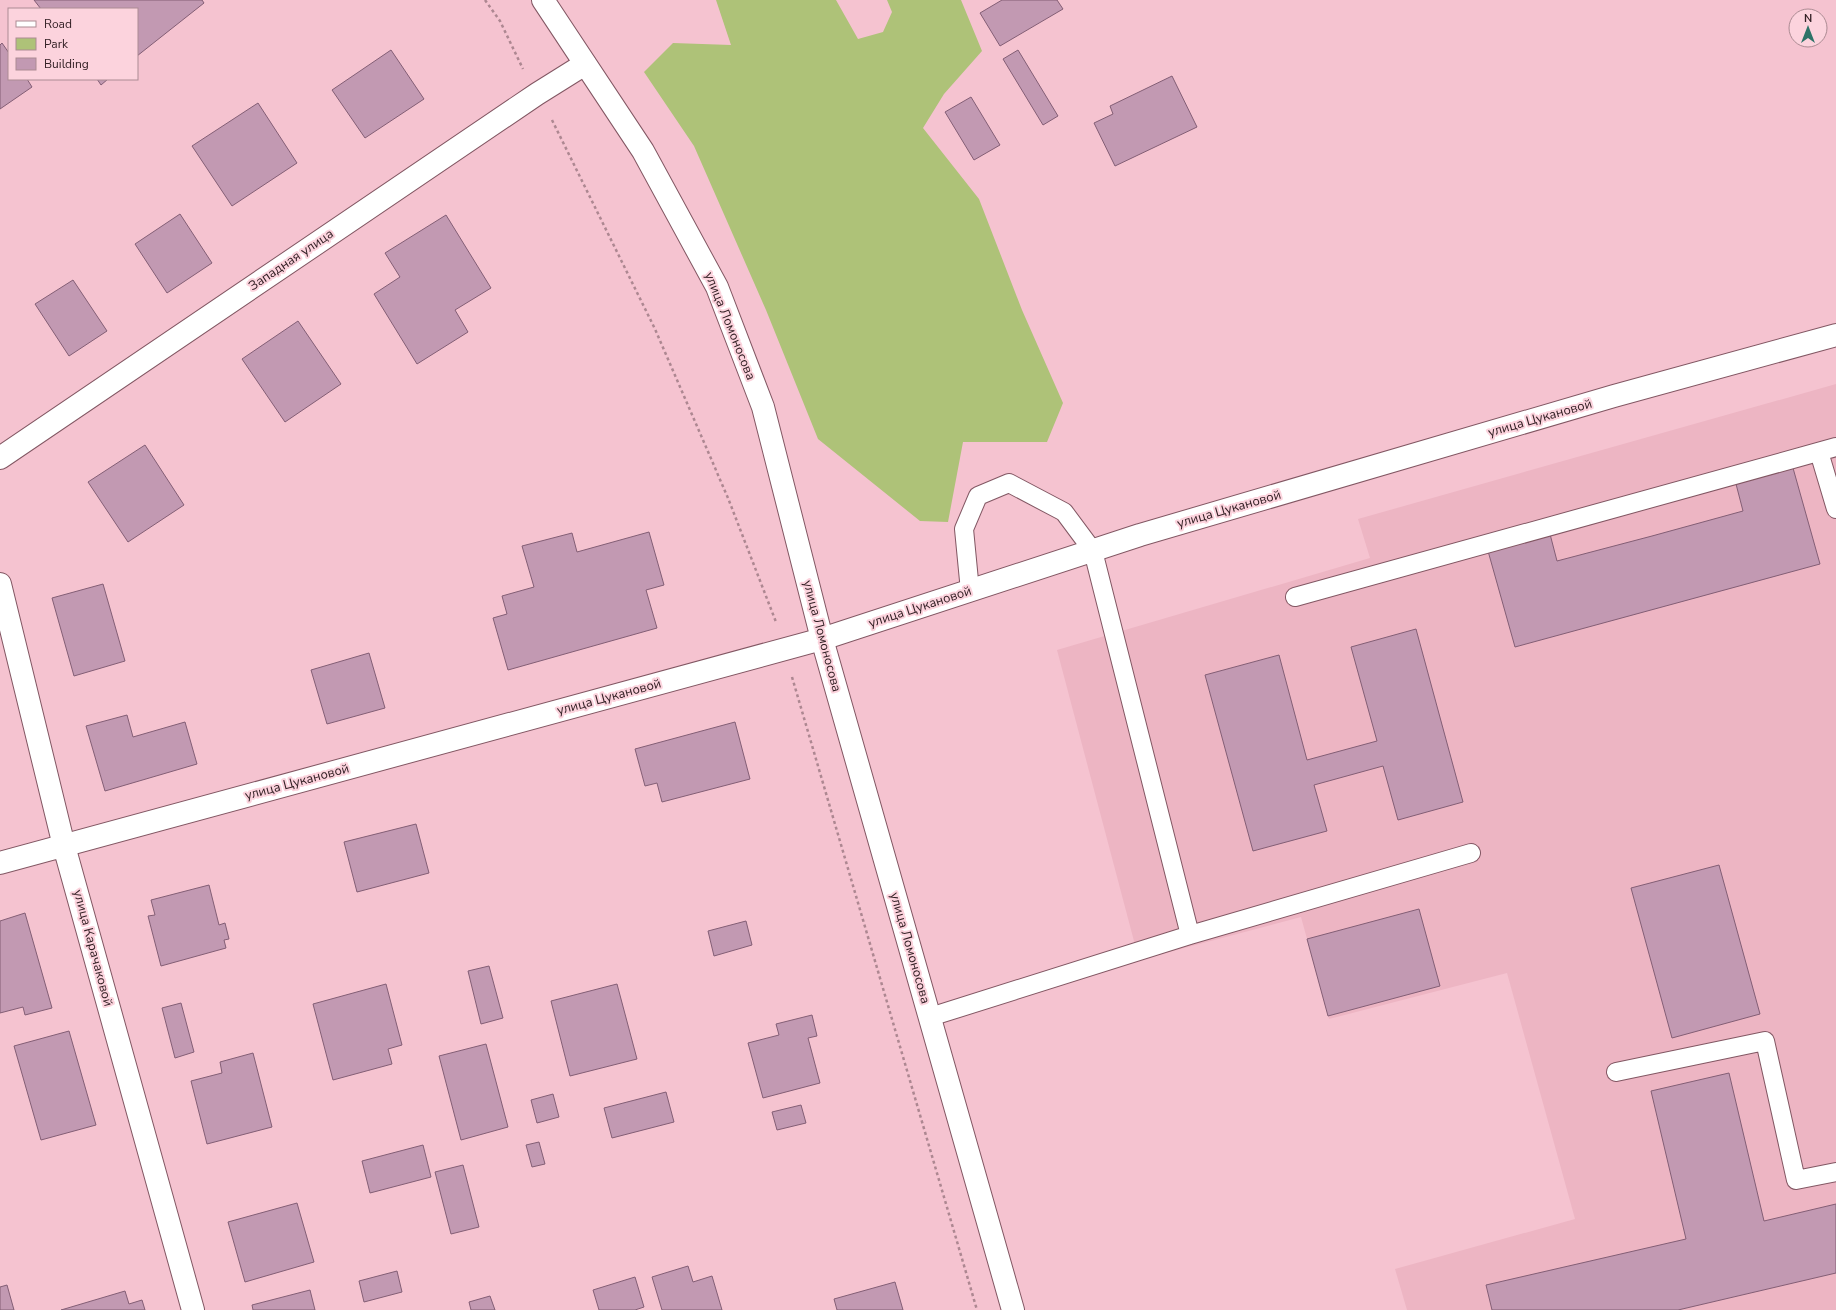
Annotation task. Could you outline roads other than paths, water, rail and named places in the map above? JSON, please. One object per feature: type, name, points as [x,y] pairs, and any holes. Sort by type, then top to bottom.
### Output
[{"type":"street","name":"улица Ломоносова","points":[[543,0],[643,151],[717,287],[763,407],[822,639],[1013,1310]]},
{"type":"street","name":"Западная улица","points":[[0,458],[524,102],[585,64]]},
{"type":"street","name":"улица Цукановой","points":[[0,863],[822,639],[1147,533],[1599,401],[1836,335]]},
{"type":"street","name":"улица Карачаковой","points":[[0,584],[64,846],[193,1310]]},
{"type":"lane","points":[[1295,597],[1836,447]]},
{"type":"lane","points":[[1819,452],[1836,509]]},
{"type":"lane","points":[[970,591],[964,529],[978,496],[1009,483],[1064,512],[1093,551],[1190,935]]},
{"type":"lane","points":[[930,1017],[1190,935],[1471,853]]},
{"type":"lane","points":[[1616,1072],[1765,1041],[1796,1180],[1836,1172]]}]
